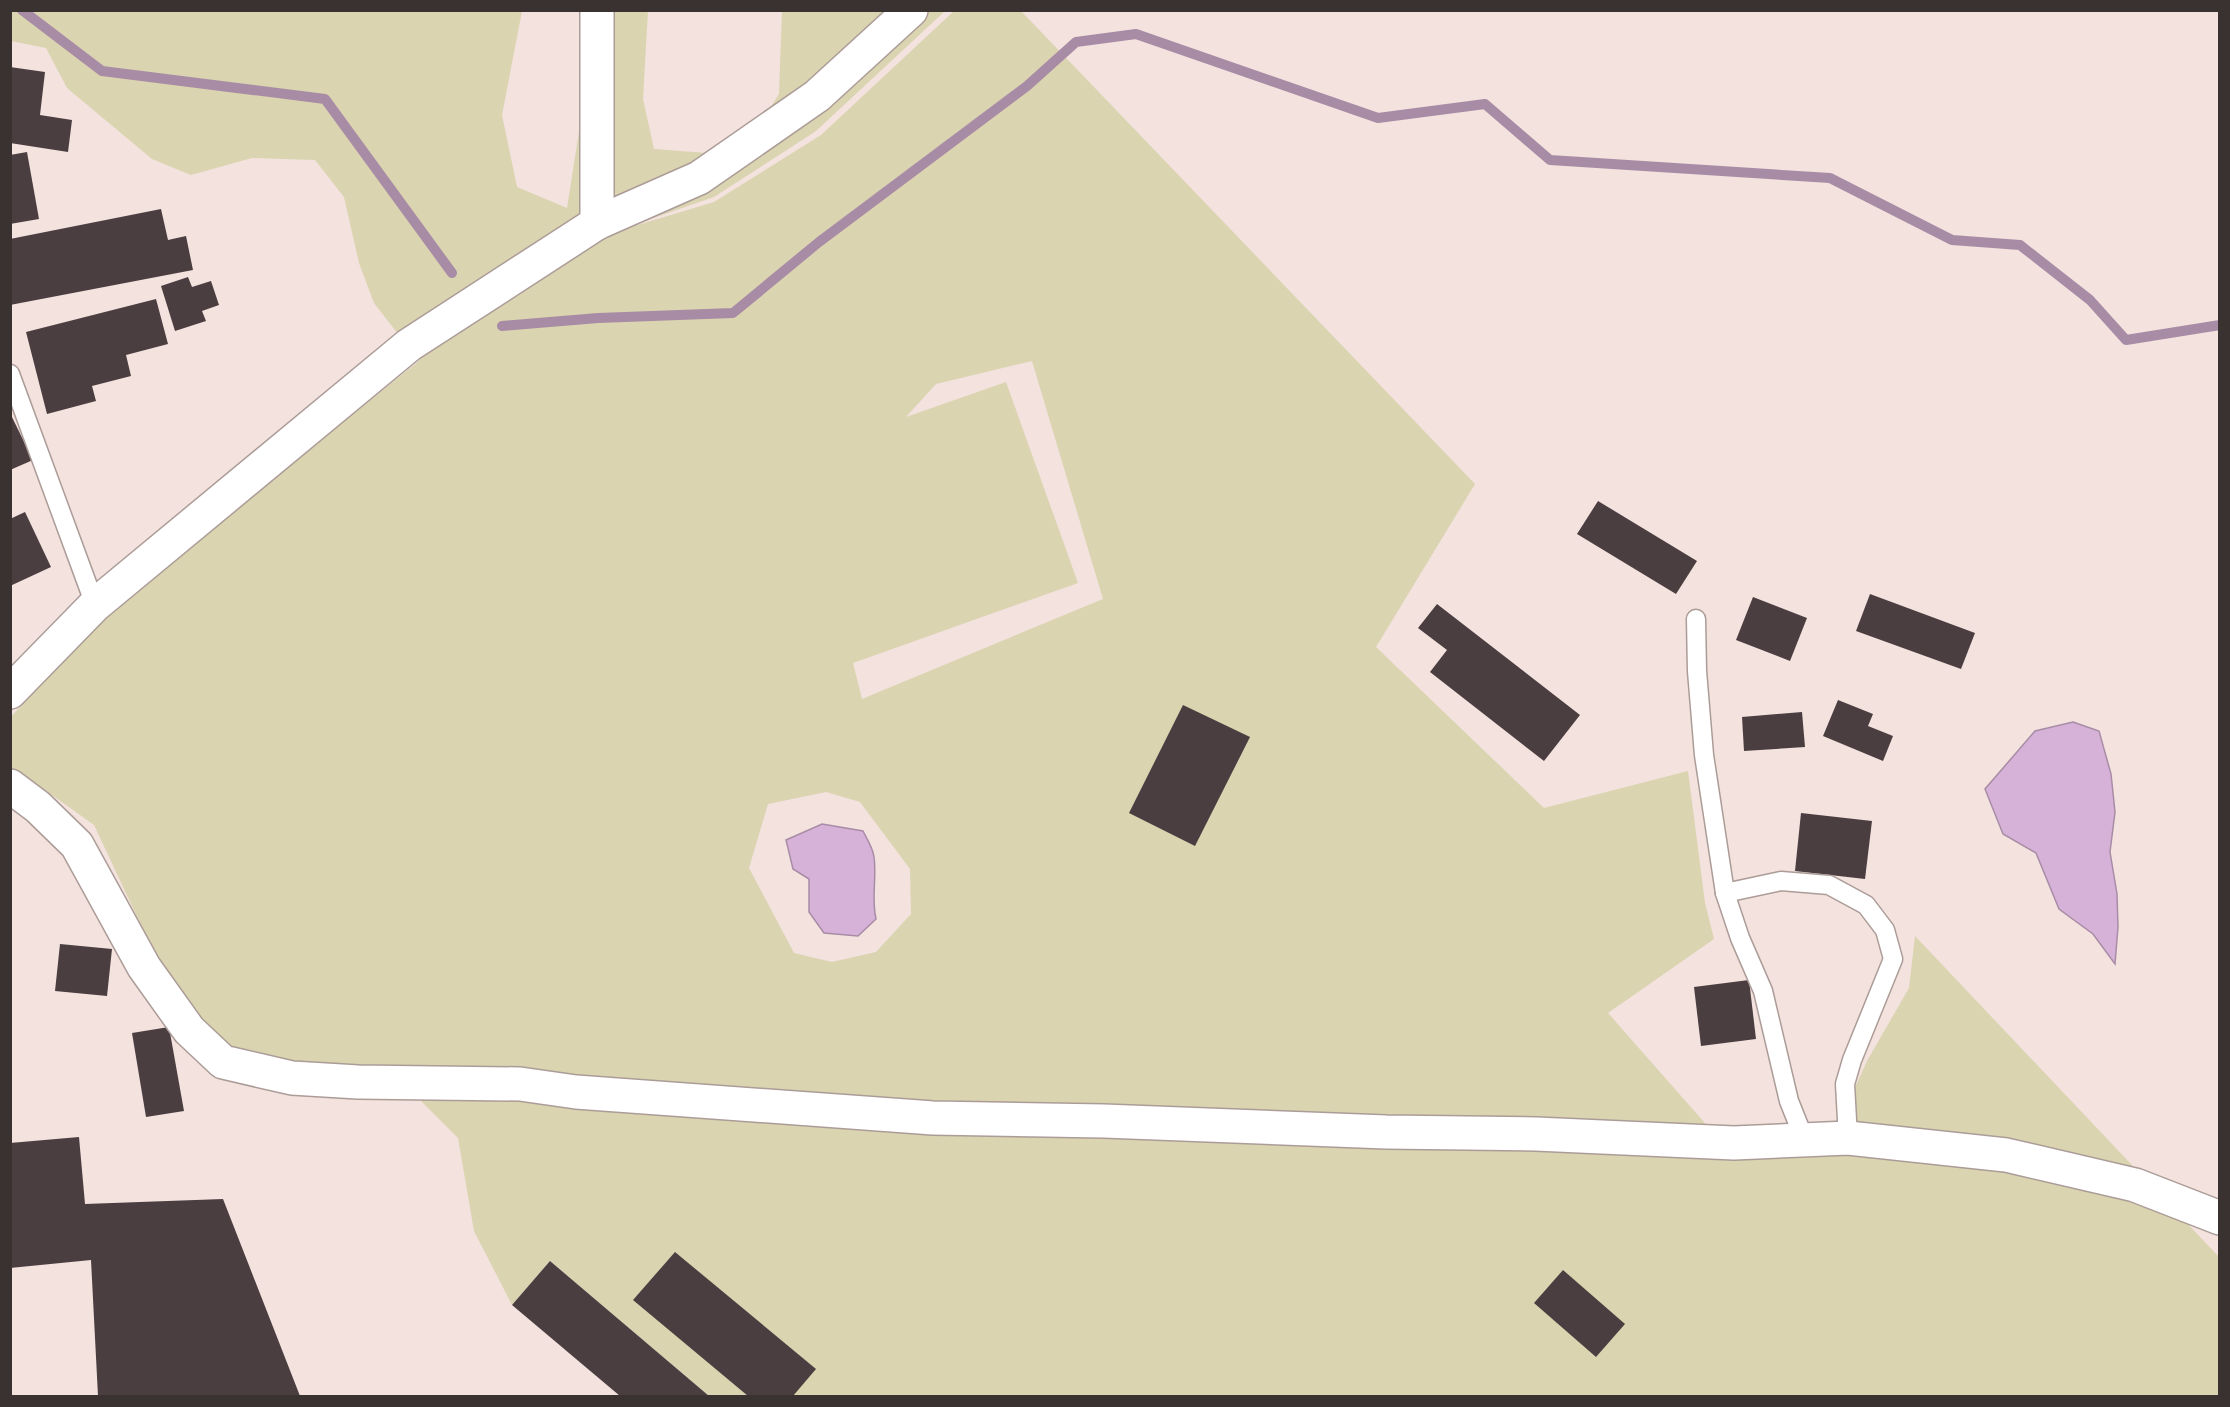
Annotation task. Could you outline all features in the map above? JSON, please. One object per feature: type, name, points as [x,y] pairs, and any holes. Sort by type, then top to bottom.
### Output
[{"type":"street","points":[[597,10],[597,223]]},
{"type":"street","points":[[10,692],[95,605],[408,345],[597,223],[699,178],[817,96],[911,10]]},
{"type":"street","points":[[10,786],[38,807],[77,845],[144,967],[189,1030],[223,1062],[292,1078],[357,1082],[520,1084],[576,1092],[933,1118],[1104,1121],[1386,1132],[1536,1134],[1734,1143],[1805,1142],[1848,1138],[2006,1155],[2135,1185],[2220,1218]]},
{"type":"lane","points":[[10,374],[95,605]]},
{"type":"lane","points":[[1696,619],[1696,671],[1704,755],[1725,893],[1740,938],[1763,991],[1789,1101],[1805,1142]]},
{"type":"lane","points":[[1725,893],[1781,881],[1829,885],[1866,906],[1885,930],[1893,959],[1852,1060],[1845,1084],[1848,1138]]},
{"type":"shaded area","points":[[11,11],[522,11],[502,115],[517,187],[567,208],[583,106],[580,11],[648,11],[643,99],[654,149],[707,153],[755,132],[779,94],[782,11],[945,11],[816,131],[714,197],[601,236],[714,202],[821,135],[954,11],[1021,11],[1475,484],[1376,647],[1544,808],[1688,771],[1705,903],[1714,939],[1608,1013],[1733,1155],[1861,1140],[1848,1103],[1867,1061],[1909,988],[1915,936],[2219,1257],[2219,1396],[709,1396],[550,1261],[512,1305],[474,1231],[458,1138],[409,1089],[232,1067],[193,1021],[140,923],[94,825],[45,790],[11,774],[11,717],[100,617],[419,361],[374,303],[359,263],[344,197],[315,160],[252,158],[191,175],[152,159],[67,88],[46,48],[11,41]],"holes":[[[1032,361],[1103,599],[862,699],[853,663],[1078,583],[1006,382],[906,417],[936,384]],[[826,792],[860,802],[910,869],[911,914],[876,952],[832,962],[794,953],[749,868],[768,804]]]},
{"type":"shaded area","points":[[2073,722],[2099,731],[2111,774],[2115,812],[2110,852],[2117,894],[2118,927],[2115,964],[2093,934],[2059,909],[2036,853],[2003,834],[1985,789],[2035,731]]},
{"type":"shaded area","points":[[822,824],[863,831],[872,850],[875,865],[876,919],[858,936],[824,933],[809,912],[809,879],[793,869],[786,840]]},
{"type":"building","points":[[10,67],[45,72],[40,115],[72,120],[68,152],[10,143]]},
{"type":"building","points":[[27,152],[39,219],[10,224],[10,155]]},
{"type":"building","points":[[161,209],[168,240],[186,236],[193,270],[10,305],[10,239]]},
{"type":"building","points":[[188,277],[192,287],[211,281],[219,305],[202,311],[206,321],[175,331],[161,286]]},
{"type":"building","points":[[156,299],[168,344],[126,355],[131,376],[92,386],[96,401],[47,414],[26,332]]},
{"type":"building","points":[[10,413],[33,460],[10,470]]},
{"type":"building","points":[[1598,501],[1697,561],[1676,594],[1577,534]]},
{"type":"building","points":[[25,512],[51,567],[10,586],[10,519]]},
{"type":"building","points":[[1870,594],[1975,633],[1961,669],[1856,631]]},
{"type":"building","points":[[1753,597],[1807,618],[1790,661],[1736,640]]},
{"type":"building","points":[[1437,604],[1580,715],[1544,761],[1430,672],[1447,650],[1418,628]]},
{"type":"building","points":[[1838,700],[1873,714],[1868,726],[1893,736],[1883,761],[1823,736]]},
{"type":"building","points":[[1183,705],[1250,737],[1195,846],[1129,813]]},
{"type":"building","points":[[1802,712],[1805,747],[1744,751],[1742,717]]},
{"type":"building","points":[[1801,813],[1872,821],[1865,879],[1795,871]]},
{"type":"building","points":[[60,944],[112,949],[107,996],[55,991]]},
{"type":"building","points":[[1749,980],[1756,1039],[1701,1046],[1694,987]]},
{"type":"building","points":[[169,1027],[184,1111],[146,1117],[132,1033]]},
{"type":"building","points":[[79,1137],[85,1204],[223,1199],[300,1396],[98,1396],[91,1260],[10,1268],[10,1143]]},
{"type":"building","points":[[675,1252],[816,1369],[793,1396],[748,1396],[633,1300]]},
{"type":"building","points":[[550,1261],[709,1396],[620,1396],[512,1305]]},
{"type":"building","points":[[1563,1270],[1625,1324],[1596,1357],[1534,1303]]},
{"type":"waterway","points":[[22,10],[102,71],[325,99],[452,273]]},
{"type":"waterway","points":[[502,326],[598,318],[733,313],[819,242],[1027,86],[1076,42],[1136,34],[1378,118],[1485,104],[1550,160],[1830,178],[1952,240],[2020,245],[2090,300],[2126,340],[2220,325]]}]
